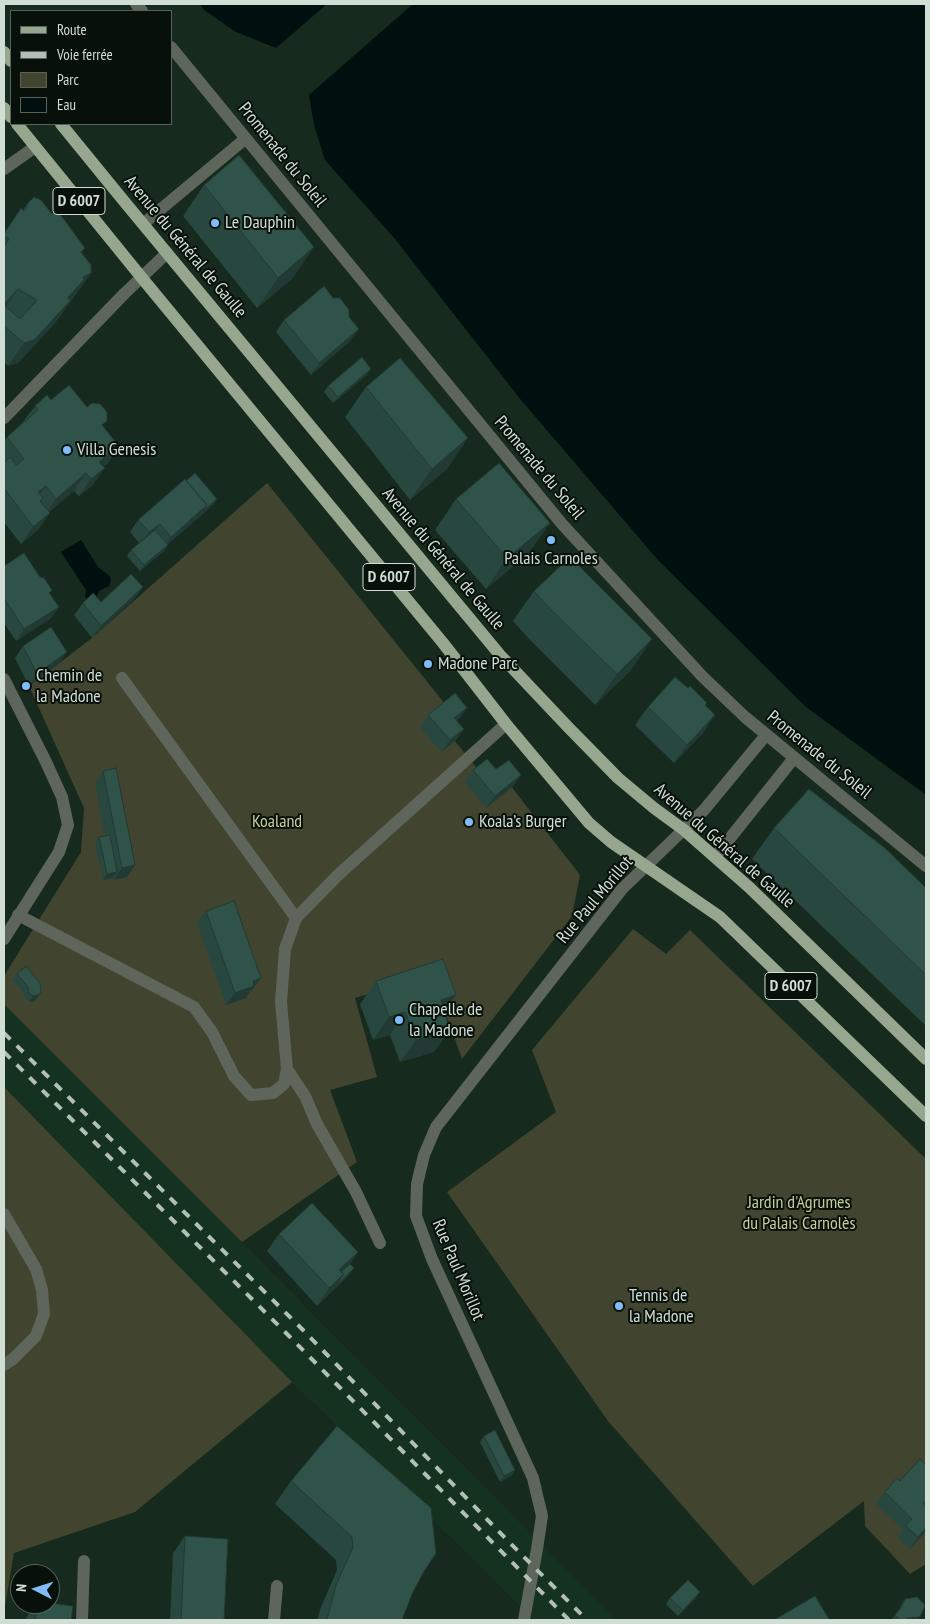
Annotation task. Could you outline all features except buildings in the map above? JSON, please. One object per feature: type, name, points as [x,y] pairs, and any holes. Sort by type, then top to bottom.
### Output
[{"type":"main road","name":"D 6007","points":[[18,125],[588,822],[611,842],[720,917],[926,1116]]},
{"type":"main road","name":"Avenue du Général de Gaulle","points":[[62,125],[500,655],[618,778],[715,856],[926,1060]]},
{"type":"street","name":"Promenade du Soleil","points":[[172,48],[562,524],[702,676],[766,735],[926,866]]},
{"type":"street","points":[[143,224],[245,139]]},
{"type":"street","points":[[4,169],[36,148]]},
{"type":"street","points":[[4,418],[124,294],[167,253]]},
{"type":"street","points":[[122,678],[296,918]]},
{"type":"street","points":[[4,679],[62,798],[68,825],[59,852],[4,938]]},
{"type":"street","points":[[18,915],[194,1008],[212,1032],[234,1076],[251,1095],[272,1093],[284,1084],[286,1069],[281,1002],[285,949],[296,918],[345,869],[506,724]]},
{"type":"street","name":"Rue Paul Morillot","points":[[524,1620],[542,1516],[533,1478],[432,1259],[416,1216],[417,1184],[424,1155],[436,1127],[622,889],[704,810],[766,735]]},
{"type":"street","points":[[715,856],[794,758]]},
{"type":"street","points":[[286,1069],[305,1096],[317,1124],[356,1192],[380,1243]]},
{"type":"street","points":[[4,1214],[36,1269],[42,1290],[44,1314],[36,1336],[13,1359],[4,1365]]},
{"type":"street","points":[[82,1620],[84,1561]]},
{"type":"street","points":[[274,1620],[276,1586]]},
{"type":"shaded area","points":[[4,1004],[617,1620],[534,1620],[292,1382],[4,1087]]},
{"type":"green space","name":"Koaland","points":[[267,483],[458,720],[446,730],[479,771],[500,772],[580,875],[572,916],[462,1059],[432,975],[355,998],[377,1077],[330,1090],[357,1162],[242,1242],[4,1004],[4,976],[81,852],[84,808],[29,686],[92,638]]},
{"type":"green space","name":"Jardin d'Agrumes du Palais Carnolès","points":[[633,929],[666,954],[690,930],[926,1159],[926,1564],[910,1574],[865,1526],[864,1501],[753,1586],[608,1421],[447,1192],[556,1112],[532,1050]]},
{"type":"green space","points":[[4,1087],[292,1382],[135,1512],[14,1553],[12,1564],[10,1564],[10,1577],[4,1612]]},
{"type":"water","points":[[200,4],[327,4],[276,48],[236,32],[204,10]]},
{"type":"water","points":[[413,4],[926,4],[926,795],[806,707],[657,559],[521,400],[395,239],[325,160],[314,125],[309,95]]},
{"type":"water","points":[[81,540],[98,567],[110,576],[111,580],[109,586],[99,591],[96,598],[89,600],[85,597],[86,590],[61,552]]},
{"type":"railway","points":[[4,1033],[303,1330],[587,1620]]},
{"type":"railway","points":[[4,1052],[289,1336],[569,1620]]},
{"type":"place","name":"Le Dauphin","points":[[215,223]]},
{"type":"place","name":"Villa Genesis","points":[[67,450]]},
{"type":"place","name":"Palais Carnoles","points":[[551,540]]},
{"type":"place","name":"Madone Parc","points":[[428,664]]},
{"type":"place","name":"Chemin de la Madone","points":[[26,686]]},
{"type":"place","name":"Koala’s Burger","points":[[469,822]]},
{"type":"place","name":"Chapelle de la Madone","points":[[399,1020]]},
{"type":"place","name":"Tennis de la Madone","points":[[619,1306]]}]
